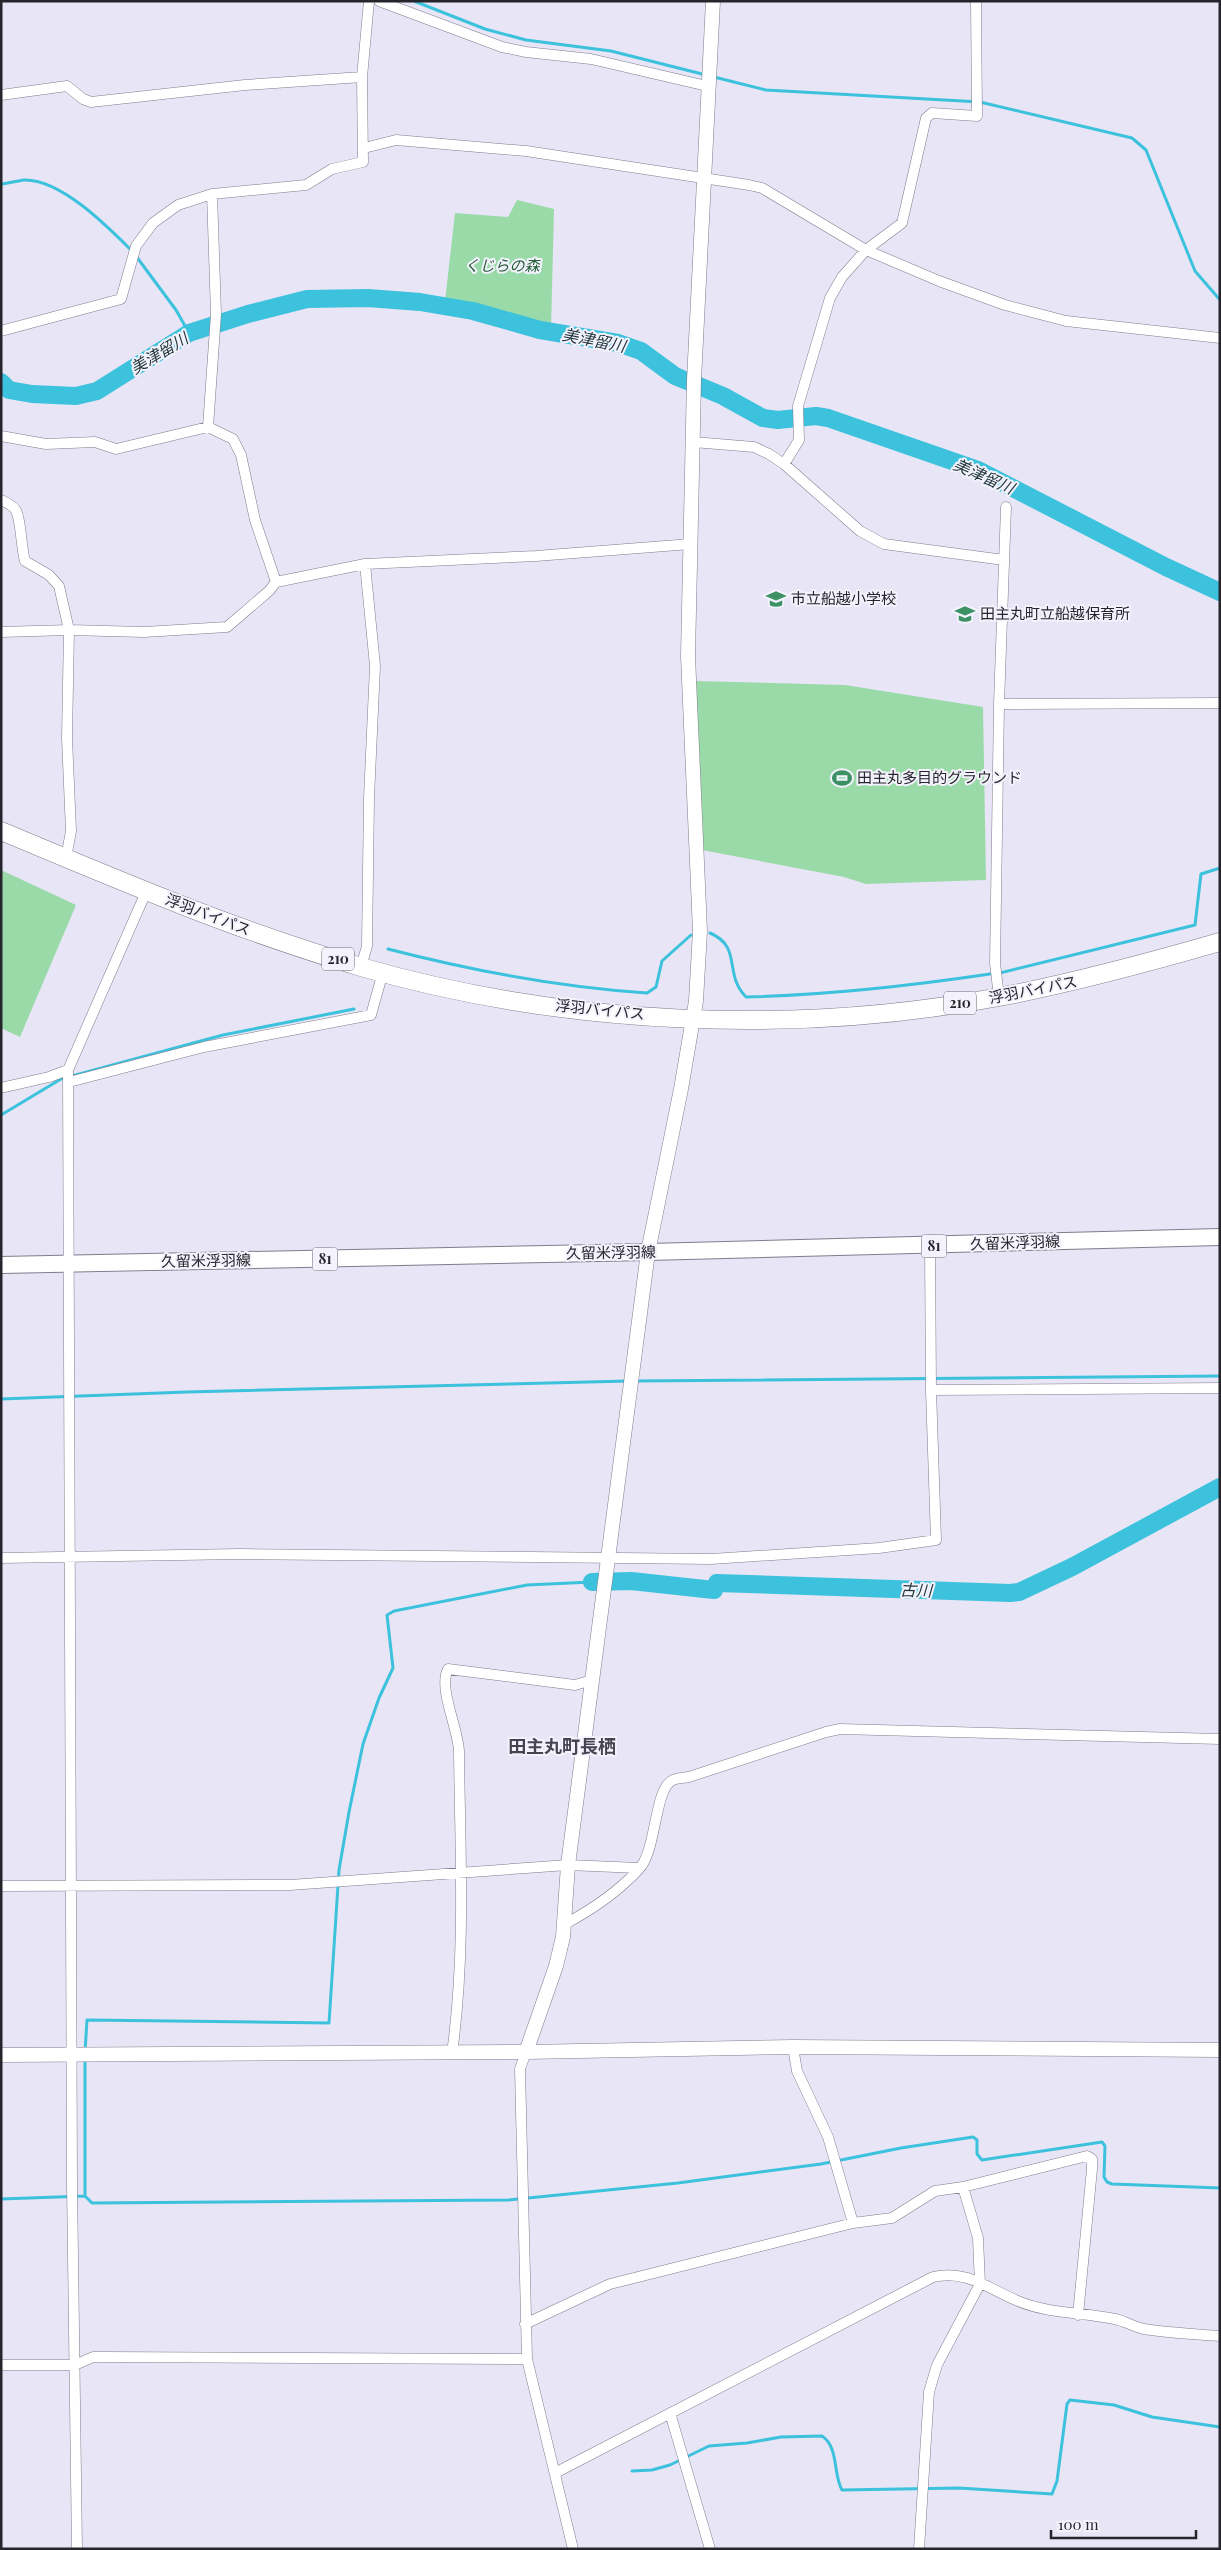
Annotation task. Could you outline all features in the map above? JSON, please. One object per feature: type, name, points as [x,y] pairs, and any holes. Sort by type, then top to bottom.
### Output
[{"type":"highway","name":"浮羽バイパス","points":[[1,831],[146,892],[263,936],[383,972],[511,999],[589,1011],[693,1018],[784,1019],[894,1012],[999,997],[1078,981],[1220,942]]},
{"type":"main road","name":"久留米浮羽線","points":[[1,1265],[930,1246],[1220,1237]]},
{"type":"street","points":[[1,331],[121,299],[132,253],[153,223],[178,205],[212,194],[306,185],[332,169],[363,162],[362,77],[369,1]]},
{"type":"street","points":[[379,1],[502,47],[526,52],[591,59],[707,86]]},
{"type":"street","points":[[573,2549],[527,2359],[520,2069],[556,1966],[565,1924],[568,1864],[648,1252],[693,1018],[700,931],[688,656],[690,544],[702,177],[713,1]]},
{"type":"street","points":[[784,464],[800,440],[798,406],[830,298],[842,277],[866,250],[902,223],[926,118],[932,113],[977,116],[976,1]]},
{"type":"street","points":[[1,95],[66,86],[83,99],[91,102],[245,85],[362,77]]},
{"type":"street","points":[[364,148],[396,140],[526,151],[702,177],[762,188],[866,250],[938,281],[1005,304],[1066,321],[1220,338]]},
{"type":"street","points":[[208,427],[216,314],[212,194]]},
{"type":"street","points":[[1,436],[46,444],[95,442],[116,449],[208,427],[233,439],[241,456],[255,520],[276,582]]},
{"type":"street","points":[[693,442],[754,447],[784,464],[838,514],[860,531],[884,544],[1004,560]]},
{"type":"street","points":[[1,500],[15,508],[19,520],[20,546],[25,561],[49,575],[59,586],[69,630],[67,738],[71,831],[66,858]]},
{"type":"street","points":[[999,997],[995,963],[999,704],[1006,506]]},
{"type":"street","points":[[1,632],[69,630],[144,632],[226,627],[262,598],[276,582],[365,564],[536,556],[690,544]]},
{"type":"street","points":[[362,966],[367,946],[369,798],[375,666],[365,564]]},
{"type":"street","points":[[999,704],[1220,703]]},
{"type":"street","points":[[77,2549],[72,2055],[68,1076],[146,892]]},
{"type":"street","points":[[1,1088],[49,1077],[68,1076],[204,1047],[371,1015],[383,972]]},
{"type":"street","points":[[1,1558],[240,1554],[711,1559],[879,1548],[936,1540],[931,1390],[930,1246]]},
{"type":"street","points":[[931,1390],[1220,1388]]},
{"type":"street","points":[[452,2052],[460,1997],[460,1871],[458,1739],[445,1685],[448,1669],[575,1685],[592,1680]]},
{"type":"street","points":[[565,1924],[598,1906],[639,1868],[651,1846],[664,1790],[672,1780],[688,1777],[840,1729],[1220,1739]]},
{"type":"street","points":[[1,1886],[290,1885],[568,1864],[639,1868]]},
{"type":"street","points":[[1,2056],[526,2052],[793,2047],[1220,2050]]},
{"type":"street","points":[[793,2047],[797,2071],[828,2137],[853,2223]]},
{"type":"street","points":[[525,2324],[610,2284],[853,2223],[892,2218],[934,2191],[963,2187],[1087,2156],[1092,2159],[1078,2315]]},
{"type":"street","points":[[919,2549],[929,2392],[937,2365],[980,2284],[978,2238],[963,2187]]},
{"type":"street","points":[[555,2473],[933,2277],[946,2274],[960,2274],[1044,2310],[1116,2319],[1141,2328],[1164,2332],[1220,2336]]},
{"type":"street","points":[[1,2365],[75,2365],[93,2357],[527,2359]]},
{"type":"street","points":[[670,2413],[710,2549]]},
{"type":"green space","name":"くじらの森","points":[[517,200],[554,209],[551,329],[445,301],[455,213],[508,217]]},
{"type":"green space","name":"田主丸多目的グラウンド","points":[[696,681],[845,685],[983,707],[986,880],[866,884],[844,877],[702,850]]},
{"type":"green space","points":[[1,870],[76,905],[20,1037],[1,1028]]},
{"type":"waterway","points":[[414,1],[485,29],[526,40],[611,51],[706,75]]},
{"type":"waterway","points":[[714,77],[766,90],[980,102],[1132,138],[1146,150],[1195,271],[1220,300]]},
{"type":"waterway","points":[[1,184],[24,180],[53,187],[83,206],[132,251]]},
{"type":"waterway","points":[[136,256],[176,310],[189,333]]},
{"type":"waterway","name":"美津留川","points":[[1,382],[9,390],[32,394],[76,396],[97,391],[189,333],[248,314],[307,299],[368,298],[420,302],[473,311],[540,330],[618,343],[641,351],[675,376],[723,396],[763,418],[778,420],[816,416],[828,418],[978,470],[1166,567],[1220,592]]},
{"type":"waterway","points":[[1000,973],[1195,925],[1201,874],[1220,868]]},
{"type":"waterway","points":[[710,933],[720,939],[730,953],[735,979],[746,997],[868,989],[990,974]]},
{"type":"waterway","points":[[388,949],[516,977],[581,987],[647,993],[656,987],[662,961],[691,935]]},
{"type":"waterway","points":[[1,1115],[61,1079],[223,1035],[354,1009]]},
{"type":"waterway","points":[[634,1381],[1220,1376]]},
{"type":"waterway","points":[[1,1399],[187,1392],[628,1381]]},
{"type":"waterway","name":"古川","points":[[592,1582],[631,1581],[714,1590],[717,1583],[1019,1592],[1072,1567],[1220,1487]]},
{"type":"waterway","points":[[85,2052],[87,2020],[329,2023],[339,1870],[349,1812],[363,1744],[379,1698],[393,1668],[387,1615],[394,1611],[527,1585],[592,1582]]},
{"type":"waterway","points":[[85,2058],[85,2196],[92,2203],[508,2200],[678,2183],[821,2164],[901,2148],[973,2137],[977,2140],[977,2154],[982,2160],[1102,2142],[1105,2146],[1104,2177],[1107,2182],[1112,2184],[1220,2188]]},
{"type":"waterway","points":[[1,2199],[85,2196]]},
{"type":"waterway","points":[[632,2471],[652,2470],[670,2465],[709,2446],[747,2443],[781,2437],[822,2436],[831,2447],[837,2477],[842,2490],[959,2488],[1052,2494],[1057,2481],[1067,2404],[1070,2400],[1114,2405],[1152,2417],[1220,2427]]},
{"type":"place","name":"市立船越小学校","points":[[776,599]]},
{"type":"place","name":"田主丸町立船越保育所","points":[[965,614]]},
{"type":"place","name":"田主丸多目的グラウンド","points":[[842,778]]},
{"type":"district","name":"田主丸町長栖","points":[[562,1747]]}]
